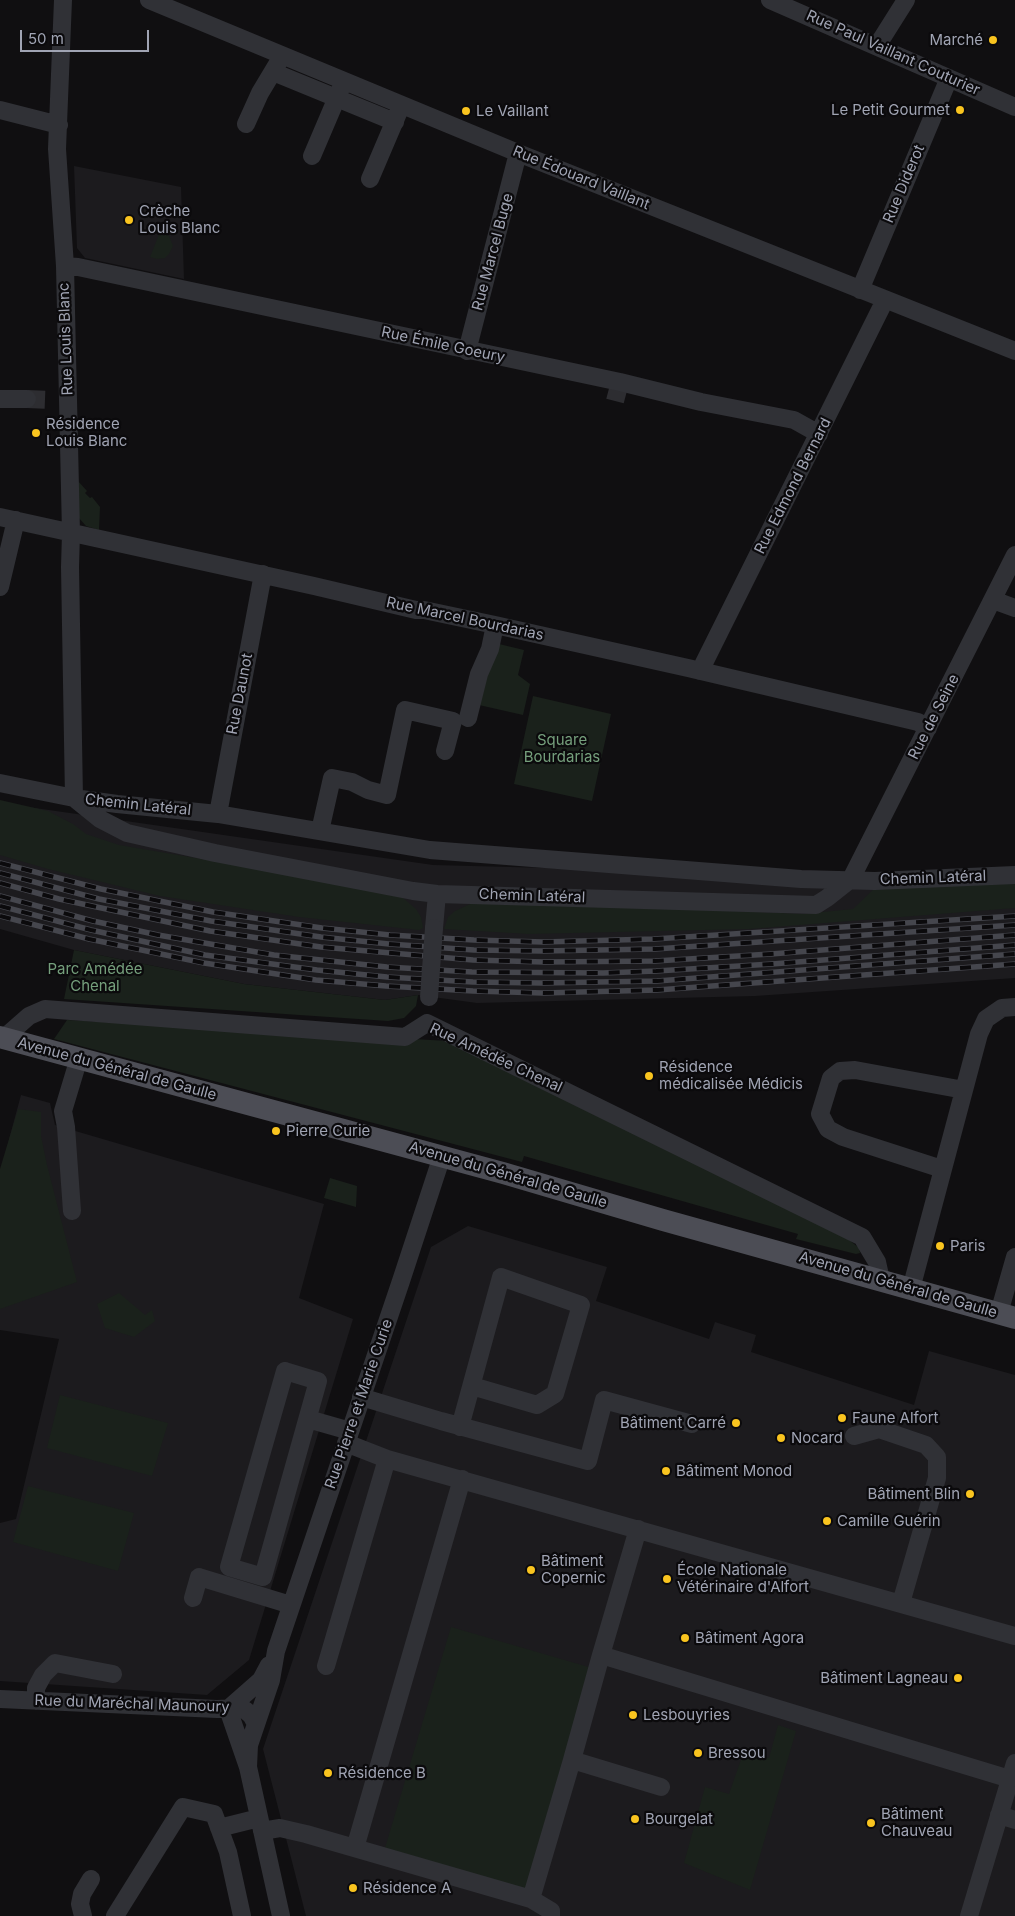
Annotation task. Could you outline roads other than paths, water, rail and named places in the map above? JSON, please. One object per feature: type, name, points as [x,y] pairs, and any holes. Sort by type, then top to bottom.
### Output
[{"type":"main road","name":"Avenue du Général de Gaulle","points":[[2,1038],[442,1156],[1007,1315]]},
{"type":"street","name":"Rue Louis Blanc","points":[[63,0],[57,149],[64,266],[61,400],[71,532],[74,798]]},
{"type":"street","name":"Rue Édouard Vaillant","points":[[149,0],[518,153],[1015,351]]},
{"type":"street","name":"Rue Paul Vaillant Couturier","points":[[770,0],[1015,107]]},
{"type":"street","points":[[877,46],[906,0]]},
{"type":"street","points":[[246,124],[260,93],[283,56]]},
{"type":"street","points":[[273,72],[395,122]]},
{"type":"street","name":"Rue Diderot","points":[[860,290],[949,78]]},
{"type":"street","points":[[312,156],[344,81]]},
{"type":"street","points":[[370,180],[402,105]]},
{"type":"street","points":[[0,110],[58,125]]},
{"type":"street","name":"Rue Marcel Buge","points":[[467,351],[518,153]]},
{"type":"street","name":"Rue Émile Goeury","points":[[64,266],[78,267],[794,420],[819,434]]},
{"type":"street","name":"Rue Edmond Bernard","points":[[700,671],[885,300]]},
{"type":"street","points":[[0,399],[28,399]]},
{"type":"street","points":[[0,587],[8,518]]},
{"type":"street","name":"Rue Marcel Bourdarias","points":[[8,518],[263,574],[401,607],[495,625],[700,671],[918,722],[928,728]]},
{"type":"street","name":"Rue de Seine","points":[[851,879],[1015,555]]},
{"type":"street","name":"Rue Daunot","points":[[218,814],[263,574]]},
{"type":"street","points":[[992,600],[1015,608]]},
{"type":"street","points":[[468,718],[479,674],[490,649],[495,625]]},
{"type":"street","points":[[320,831],[332,778],[352,782],[368,790],[387,795],[405,710],[453,721],[445,751]]},
{"type":"street","points":[[0,782],[74,798]]},
{"type":"street","name":"Chemin Latéral","points":[[74,798],[218,814],[430,850],[801,879],[875,881],[1015,875]]},
{"type":"street","name":"Chemin Latéral","points":[[74,798],[100,819],[127,833],[413,892],[816,905],[851,879]]},
{"type":"street","points":[[427,1022],[436,894]]},
{"type":"street","points":[[911,1288],[979,1034],[986,1019],[1009,1008]]},
{"type":"street","name":"Rue Amédée Chenal","points":[[2,1038],[29,1016],[45,1010],[405,1037],[427,1022],[862,1238],[877,1262],[881,1280]]},
{"type":"street","points":[[72,1211],[66,1127],[63,1111],[79,1058]]},
{"type":"street","points":[[942,1169],[843,1137],[828,1129],[820,1114],[831,1078],[840,1071],[855,1070],[964,1090]]},
{"type":"street","name":"Rue Pierre et Marie Curie","points":[[248,1767],[249,1745],[271,1680],[276,1651],[442,1156]]},
{"type":"street","points":[[1007,1315],[1015,1257]]},
{"type":"street","points":[[460,1426],[501,1277],[581,1305],[555,1394],[537,1405],[472,1386]]},
{"type":"street","points":[[285,1371],[318,1381],[308,1419],[263,1577],[228,1567],[285,1371]]},
{"type":"street","points":[[361,1397],[588,1461],[604,1400],[692,1424]]},
{"type":"street","points":[[308,1419],[348,1437],[387,1458],[1015,1636]]},
{"type":"street","points":[[854,1436],[879,1430],[926,1445],[937,1457],[937,1478],[901,1603]]},
{"type":"street","points":[[326,1666],[387,1458]]},
{"type":"street","points":[[354,1848],[462,1480]]},
{"type":"street","points":[[531,1899],[638,1530]]},
{"type":"street","points":[[193,1598],[199,1577],[291,1605]]},
{"type":"street","name":"Rue Pierre et Marie Curie","points":[[276,1651],[261,1680],[228,1709],[248,1767],[281,1916]]},
{"type":"street","points":[[601,1655],[1012,1771],[1007,1818],[968,1916]]},
{"type":"street","points":[[36,1701],[36,1688],[43,1675],[55,1664],[113,1674]]},
{"type":"street","name":"Rue du Maréchal Maunoury","points":[[0,1699],[237,1708],[245,1710],[252,1715],[256,1724]]},
{"type":"street","points":[[572,1760],[661,1787]]},
{"type":"street","points":[[115,1916],[184,1807],[214,1814],[228,1852],[242,1916]]},
{"type":"street","points":[[219,1828],[260,1824],[280,1828],[531,1899],[552,1914]]},
{"type":"street","points":[[83,1916],[80,1904],[82,1894],[91,1879]]},
{"type":"tunnel","points":[[615,401],[620,382]]},
{"type":"tunnel","points":[[27,399],[53,400]]},
{"type":"railway","points":[[0,863],[101,889],[213,912],[322,928],[390,935],[474,940],[543,942],[654,939],[1015,916]]},
{"type":"railway","points":[[0,873],[99,899],[211,921],[321,937],[474,950],[655,949],[1015,925]]},
{"type":"railway","points":[[0,883],[59,899],[210,931],[321,947],[473,960],[544,962],[655,961],[1015,935]]},
{"type":"railway","points":[[0,896],[93,921],[158,935],[274,955],[387,967],[472,972],[603,973],[656,971],[1015,945]]},
{"type":"railway","points":[[0,906],[91,930],[205,955],[317,970],[387,977],[473,982],[657,981],[1015,954]]},
{"type":"railway","points":[[0,916],[89,939],[204,963],[316,980],[473,991],[543,993],[657,990],[1015,964]]},
{"type":"place","name":"Marché","points":[[993,40]]},
{"type":"place","name":"Le Petit Gourmet","points":[[960,110]]},
{"type":"place","name":"Le Vaillant","points":[[466,111]]},
{"type":"place","name":"Crèche Louis Blanc","points":[[129,220]]},
{"type":"place","name":"Résidence Louis Blanc","points":[[36,433]]},
{"type":"place","name":"Résidence médicalisée Médicis","points":[[649,1076]]},
{"type":"place","name":"Pierre Curie","points":[[276,1131]]},
{"type":"place","name":"Paris","points":[[940,1246]]},
{"type":"place","name":"Faune Alfort","points":[[842,1418]]},
{"type":"place","name":"Bâtiment Carré","points":[[736,1423]]},
{"type":"place","name":"Nocard","points":[[781,1438]]},
{"type":"place","name":"Bâtiment Monod","points":[[666,1471]]},
{"type":"place","name":"Bâtiment Blin","points":[[970,1494]]},
{"type":"place","name":"Camille Guérin","points":[[827,1521]]},
{"type":"place","name":"Bâtiment Copernic","points":[[531,1570]]},
{"type":"place","name":"École Nationale Vétérinaire d'Alfort","points":[[667,1579]]},
{"type":"place","name":"Bâtiment Agora","points":[[685,1638]]},
{"type":"place","name":"Bâtiment Lagneau","points":[[958,1678]]},
{"type":"place","name":"Lesbouyries","points":[[633,1715]]},
{"type":"place","name":"Bressou","points":[[698,1753]]},
{"type":"place","name":"Résidence B","points":[[328,1773]]},
{"type":"place","name":"Bourgelat","points":[[635,1819]]},
{"type":"place","name":"Bâtiment Chauveau","points":[[871,1823]]},
{"type":"place","name":"Résidence A","points":[[353,1888]]},
{"type":"park label","name":"Square Bourdarias","points":[[562,748]]},
{"type":"park label","name":"Parc Amédée Chenal","points":[[95,978]]}]
